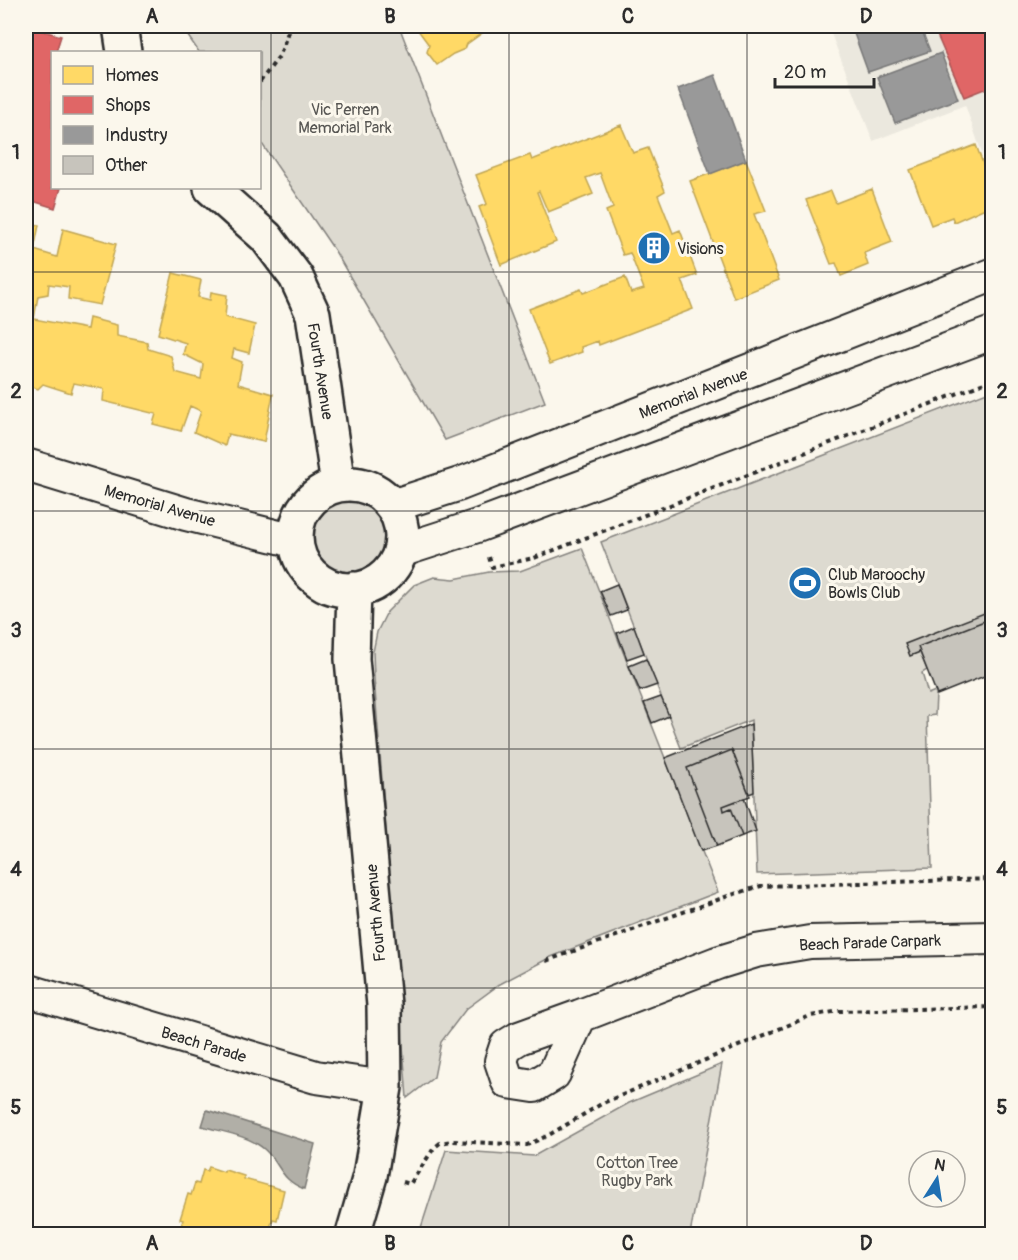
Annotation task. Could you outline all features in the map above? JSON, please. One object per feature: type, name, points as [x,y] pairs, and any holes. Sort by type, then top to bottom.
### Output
[{"type":"street","points":[[120,26],[124,51]]},
{"type":"street","name":"Fourth Avenue","points":[[212,189],[266,237],[296,277],[313,314],[338,485]]},
{"type":"street","name":"Memorial Avenue","points":[[392,506],[460,484],[993,275]]},
{"type":"street","points":[[400,551],[477,526],[993,333]]},
{"type":"street","name":"Memorial Avenue","points":[[26,465],[186,514],[296,541]]},
{"type":"street","points":[[354,484],[382,495],[392,506],[399,519],[402,534],[400,551],[394,565],[383,578],[369,586],[354,590],[337,589],[321,582],[308,571],[299,557],[296,541],[297,525],[302,511],[324,490],[338,485],[354,484]]},
{"type":"street","name":"Fourth Avenue","points":[[353,1234],[370,1176],[385,1088],[384,1005],[352,658],[354,590]]},
{"type":"street","name":"Beach Parade Carpark","points":[[580,1017],[717,963],[756,951],[810,942],[993,938]]},
{"type":"street","name":"Beach Parade","points":[[26,990],[297,1072],[385,1088]]},
{"type":"path","points":[[261,81],[280,55],[290,26]]},
{"type":"path","points":[[487,551],[492,567],[534,558],[993,380]]},
{"type":"path","points":[[546,961],[761,886],[993,879]]},
{"type":"path","points":[[370,1176],[410,1184],[434,1148],[440,1143],[452,1141],[527,1145],[549,1135],[603,1103],[810,1016],[839,1011],[993,1008]]},
{"type":"shaded area","points":[[828,26],[992,26],[992,182],[965,105],[873,141]]},
{"type":"shaded area","points":[[207,1110],[315,1144],[304,1189],[290,1181],[270,1155],[258,1144],[243,1137],[202,1126]]},
{"type":"green space","name":"Vic Perren Memorial Park","points":[[181,26],[399,26],[545,402],[445,440],[335,251],[261,142],[261,51],[198,51]]},
{"type":"green space","name":"Club Maroochy Bowls Club","points":[[992,390],[992,624],[920,653],[927,670],[922,673],[928,694],[935,691],[936,694],[935,715],[927,716],[932,868],[757,874],[751,720],[681,748],[601,542]]},
{"type":"green space","points":[[341,499],[355,499],[369,505],[380,516],[386,530],[383,552],[375,564],[355,575],[341,575],[327,569],[316,558],[310,544],[310,530],[316,516],[327,505]]},
{"type":"green space","points":[[582,548],[718,892],[551,957],[500,984],[466,1009],[441,1042],[434,1077],[407,1098],[374,678],[373,652],[377,632],[387,612],[414,585],[434,577],[454,579],[489,572],[520,571]]},
{"type":"green space","name":"Cotton Tree Rugby Park","points":[[722,1064],[690,1234],[419,1234],[446,1150],[534,1156],[629,1103]]},
{"type":"building: Homes","points":[[415,26],[476,26],[482,33],[467,44],[465,49],[437,65],[427,52],[429,45]]},
{"type":"building: Homes","name":"Visions","points":[[621,125],[633,153],[648,148],[665,191],[658,195],[673,233],[680,230],[697,275],[682,280],[693,309],[599,345],[598,341],[581,347],[582,352],[550,364],[529,309],[581,289],[583,293],[625,277],[631,293],[644,289],[630,253],[623,255],[606,211],[613,208],[600,173],[586,178],[593,194],[548,212],[539,191],[537,192],[556,242],[501,265],[479,207],[487,204],[476,175],[530,155],[532,160]]},
{"type":"building: Homes","points":[[976,145],[992,188],[992,205],[954,222],[952,217],[931,225],[910,170]]},
{"type":"building: Homes","points":[[746,160],[766,211],[754,214],[779,280],[734,298],[690,181]]},
{"type":"building: Homes","points":[[872,189],[892,242],[864,253],[868,265],[841,276],[836,263],[831,264],[806,200],[831,191],[836,203]]},
{"type":"building: Homes","points":[[26,222],[39,225],[34,250],[57,257],[63,229],[116,244],[100,305],[68,299],[69,287],[49,284],[48,294],[38,296],[34,319],[87,329],[89,318],[117,325],[117,336],[147,342],[148,349],[171,356],[175,372],[201,379],[203,364],[183,354],[186,343],[158,334],[173,273],[201,280],[198,297],[210,300],[211,292],[227,295],[225,317],[255,325],[249,353],[234,349],[232,358],[242,362],[238,384],[273,394],[264,442],[228,434],[225,446],[194,432],[201,411],[190,406],[181,431],[153,424],[156,414],[103,401],[104,389],[74,383],[71,393],[43,384],[38,389],[26,385]]},
{"type":"building: Homes","points":[[209,1167],[224,1172],[225,1170],[244,1176],[244,1179],[284,1190],[277,1220],[273,1219],[268,1234],[196,1234],[197,1231],[181,1226],[183,1220],[180,1219],[188,1194],[191,1195],[195,1183],[199,1184],[203,1170],[207,1171]]},
{"type":"building: Shops","points":[[26,26],[61,36],[56,51],[51,51],[51,189],[61,189],[55,208],[26,199]]},
{"type":"building: Shops","points":[[933,26],[992,26],[992,86],[964,97]]},
{"type":"building: Industry","points":[[920,26],[930,51],[868,72],[852,28]]},
{"type":"building: Industry","points":[[941,53],[958,99],[895,123],[877,77]]},
{"type":"building: Industry","points":[[715,75],[746,160],[710,174],[678,89]]},
{"type":"building: Other","points":[[617,584],[627,610],[611,616],[600,591]]},
{"type":"building: Other","points":[[992,610],[992,618],[918,647],[920,652],[910,656],[905,644]]},
{"type":"building: Other","points":[[992,618],[992,673],[937,695],[918,647]]},
{"type":"building: Other","points":[[634,626],[644,653],[627,659],[617,633]]},
{"type":"building: Other","points":[[646,659],[657,685],[640,691],[629,666]]},
{"type":"building: Other","points":[[661,697],[669,716],[652,723],[644,703]]},
{"type":"building: Other","points":[[751,724],[754,792],[749,794],[732,750],[687,768],[717,846],[701,851],[665,758]]},
{"type":"building: Other","points":[[732,750],[750,796],[723,806],[724,811],[731,808],[742,836],[717,846],[687,768]]},
{"type":"building: Other","points":[[744,798],[756,831],[742,836],[731,808],[724,811],[723,806]]},
{"type":"place","name":"Visions","points":[[654,248]]},
{"type":"place","name":"Club Maroochy Bowls Club","points":[[805,583]]}]
